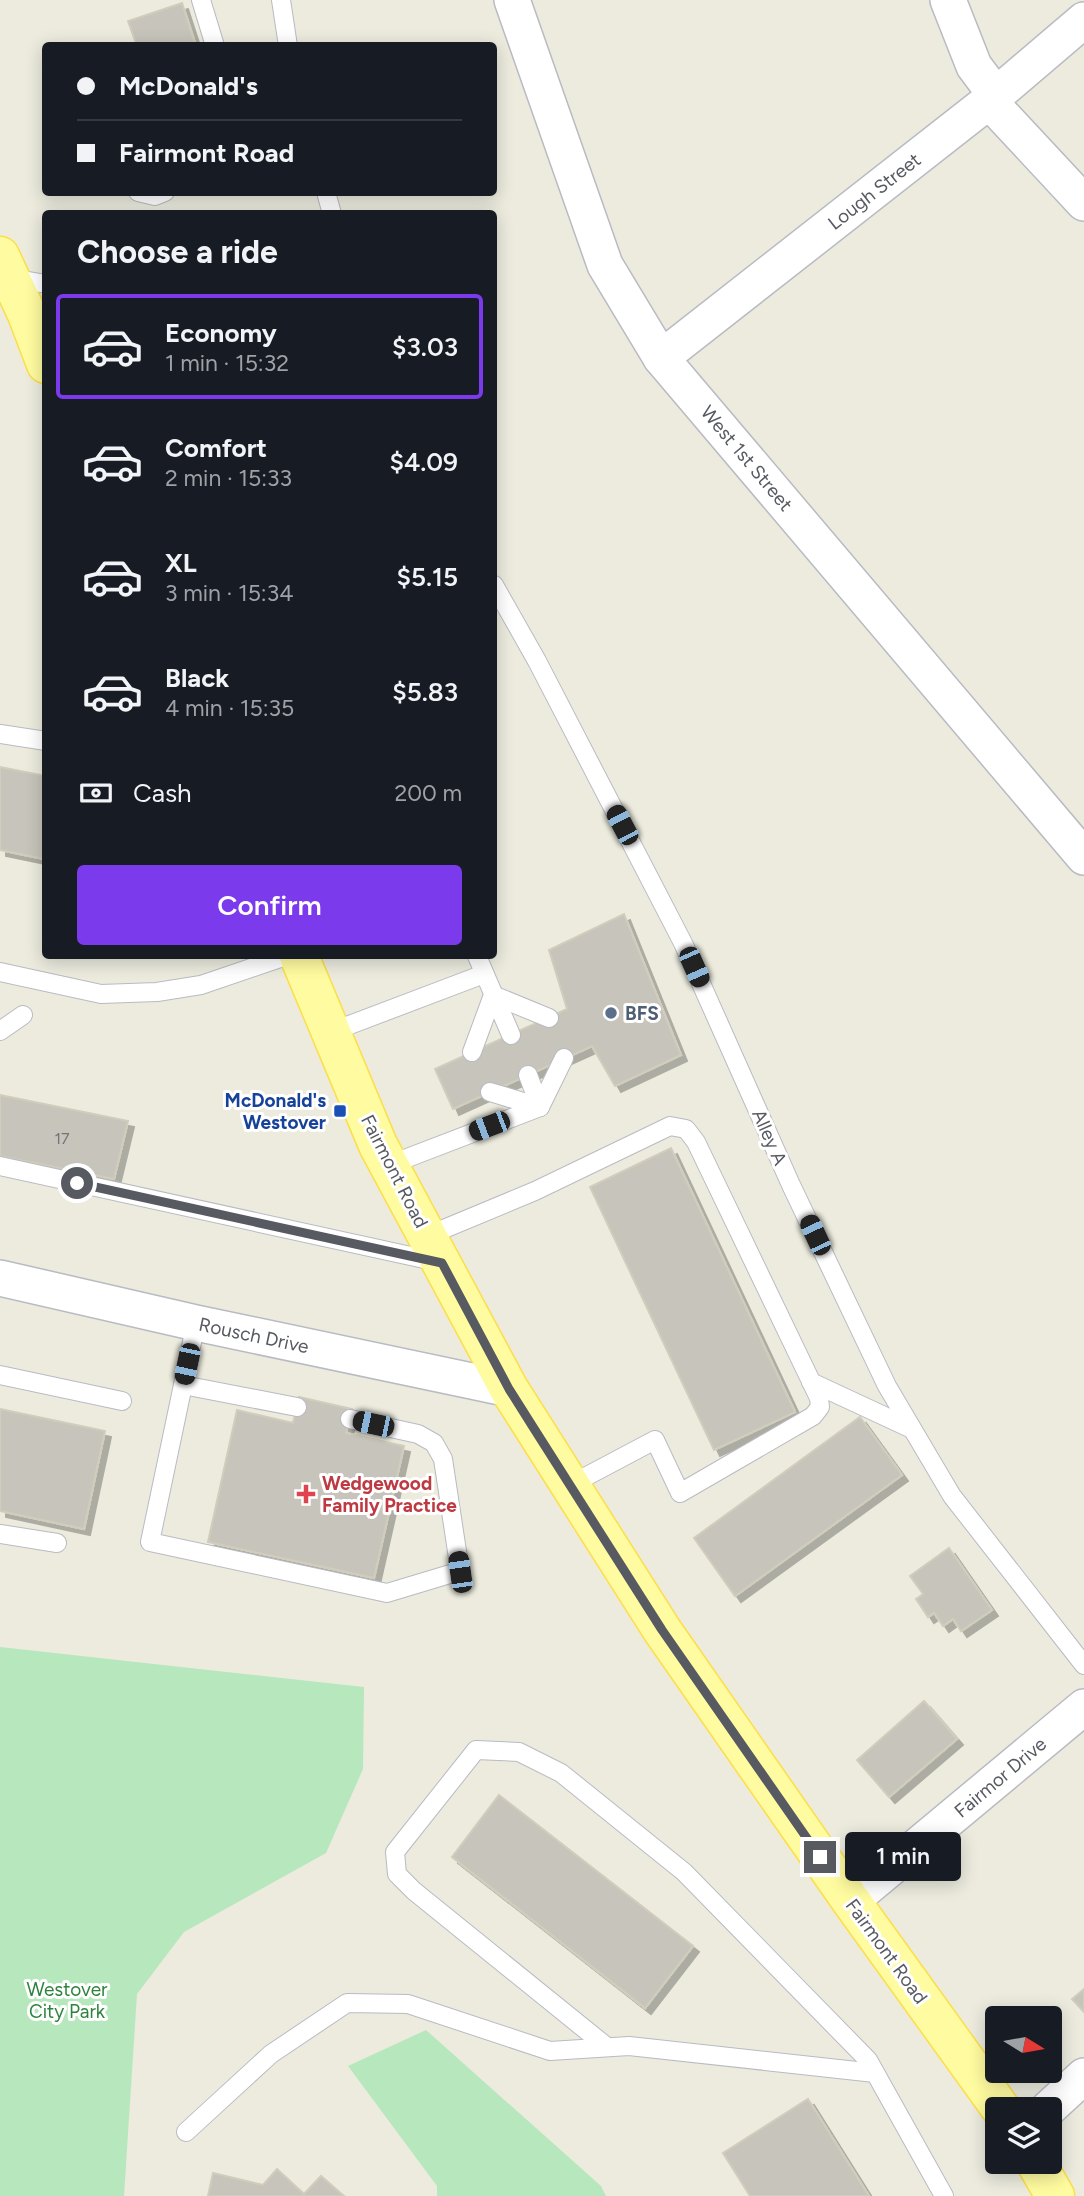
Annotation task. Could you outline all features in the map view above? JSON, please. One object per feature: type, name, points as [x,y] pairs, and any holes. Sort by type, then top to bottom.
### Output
[{"type":"main road","points":[[19,273],[27,314],[42,353]]},
{"type":"main road","name":"Fairmont Road","points":[[300,959],[378,1145],[509,1389],[662,1630],[851,1901],[992,2097]]},
{"type":"main road","points":[[1042,2174],[1055,2196]]},
{"type":"street","name":"West 1st Street","points":[[512,0],[605,265],[661,358],[1084,857]]},
{"type":"street","points":[[948,0],[974,66],[992,98],[1084,203]]},
{"type":"street","name":"Lough Street","points":[[661,358],[992,98],[1084,20]]},
{"type":"street","name":"Rousch Drive","points":[[0,1278],[196,1323],[509,1389]]},
{"type":"street","name":"Fairmor Drive","points":[[851,1901],[1084,1707]]},
{"type":"street","points":[[1061,2097],[1084,2076]]},
{"type":"lane","points":[[201,0],[214,42]]},
{"type":"lane","points":[[281,0],[287,42]]},
{"type":"lane","name":"Alley A","points":[[497,590],[537,661],[684,943],[791,1185],[887,1386],[952,1496],[1084,1665]]},
{"type":"lane","points":[[0,734],[42,740]]},
{"type":"lane","points":[[0,972],[101,995],[158,992],[201,985],[277,959]]},
{"type":"lane","points":[[478,959],[511,1035]]},
{"type":"lane","points":[[331,1032],[484,974]]},
{"type":"lane","points":[[493,995],[549,1017]]},
{"type":"lane","points":[[472,1052],[493,995]]},
{"type":"lane","points":[[0,1031],[23,1015]]},
{"type":"lane","points":[[389,1165],[540,1107],[564,1058]]},
{"type":"lane","points":[[528,1074],[540,1107]]},
{"type":"lane","points":[[490,1092],[540,1107]]},
{"type":"lane","points":[[0,1166],[206,1210],[435,1250],[535,1191],[670,1126],[686,1129],[696,1142],[819,1398],[820,1408],[813,1416],[680,1493],[655,1440],[570,1485]]},
{"type":"lane","points":[[196,1323],[150,1542],[387,1593],[460,1572],[443,1459],[434,1443],[418,1434],[350,1419]]},
{"type":"lane","points":[[0,1375],[122,1401]]},
{"type":"lane","points":[[811,1382],[912,1429]]},
{"type":"lane","points":[[183,1385],[297,1407]]},
{"type":"lane","points":[[0,1534],[57,1543]]},
{"type":"lane","points":[[607,2047],[414,1891],[397,1874],[395,1852],[476,1750],[519,1752],[561,1773],[684,1872],[868,2060],[944,2196]]},
{"type":"lane","points":[[186,2132],[271,2054],[347,2004],[408,2004],[550,2051],[629,2046],[875,2073]]},
{"type":"green space","name":"Westover City Park","points":[[0,1647],[364,1687],[363,1769],[326,1853],[184,1932],[137,1994],[124,2196],[0,2196]]},
{"type":"green space","points":[[426,2030],[601,2186],[606,2196],[437,2196],[437,2186],[348,2066]]},
{"type":"building","points":[[182,3],[195,42],[136,42],[128,21]]},
{"type":"building","points":[[0,767],[42,775],[42,859],[0,850]]},
{"type":"building","name":"BFS","points":[[624,914],[681,1055],[615,1086],[592,1046],[453,1109],[435,1069],[567,1009],[549,950]]},
{"type":"building","points":[[0,1095],[128,1121],[114,1179],[0,1156]]},
{"type":"building","points":[[671,1148],[795,1412],[714,1450],[590,1187]]},
{"type":"building","name":"Wedgewood Family Practice","points":[[299,1397],[352,1409],[346,1433],[404,1446],[374,1578],[208,1542],[237,1410],[293,1423]]},
{"type":"building","points":[[0,1409],[105,1431],[84,1529],[0,1511]]},
{"type":"building","points":[[860,1417],[902,1475],[735,1596],[694,1538]]},
{"type":"building","points":[[949,1548],[992,1610],[961,1631],[953,1619],[943,1626],[934,1613],[928,1617],[916,1599],[923,1594],[910,1576]]},
{"type":"building","points":[[924,1701],[957,1739],[889,1797],[857,1760]]},
{"type":"building","points":[[499,1795],[693,1946],[645,2008],[452,1857]]},
{"type":"building","points":[[1084,1989],[1084,2012],[1072,1999]]},
{"type":"building","points":[[808,2099],[869,2196],[750,2196],[723,2153]]},
{"type":"building","points":[[277,2169],[304,2194],[321,2176],[344,2196],[208,2196],[213,2173],[263,2185]]},
{"type":"place","name":"BFS","points":[[611,1013]]},
{"type":"place","name":"McDonald's Westover","points":[[340,1111]]},
{"type":"place","name":"Wedgewood Family Practice","points":[[306,1494]]},
{"type":"route","points":[[77,1183],[442,1263],[509,1389],[662,1630],[820,1857]]}]
